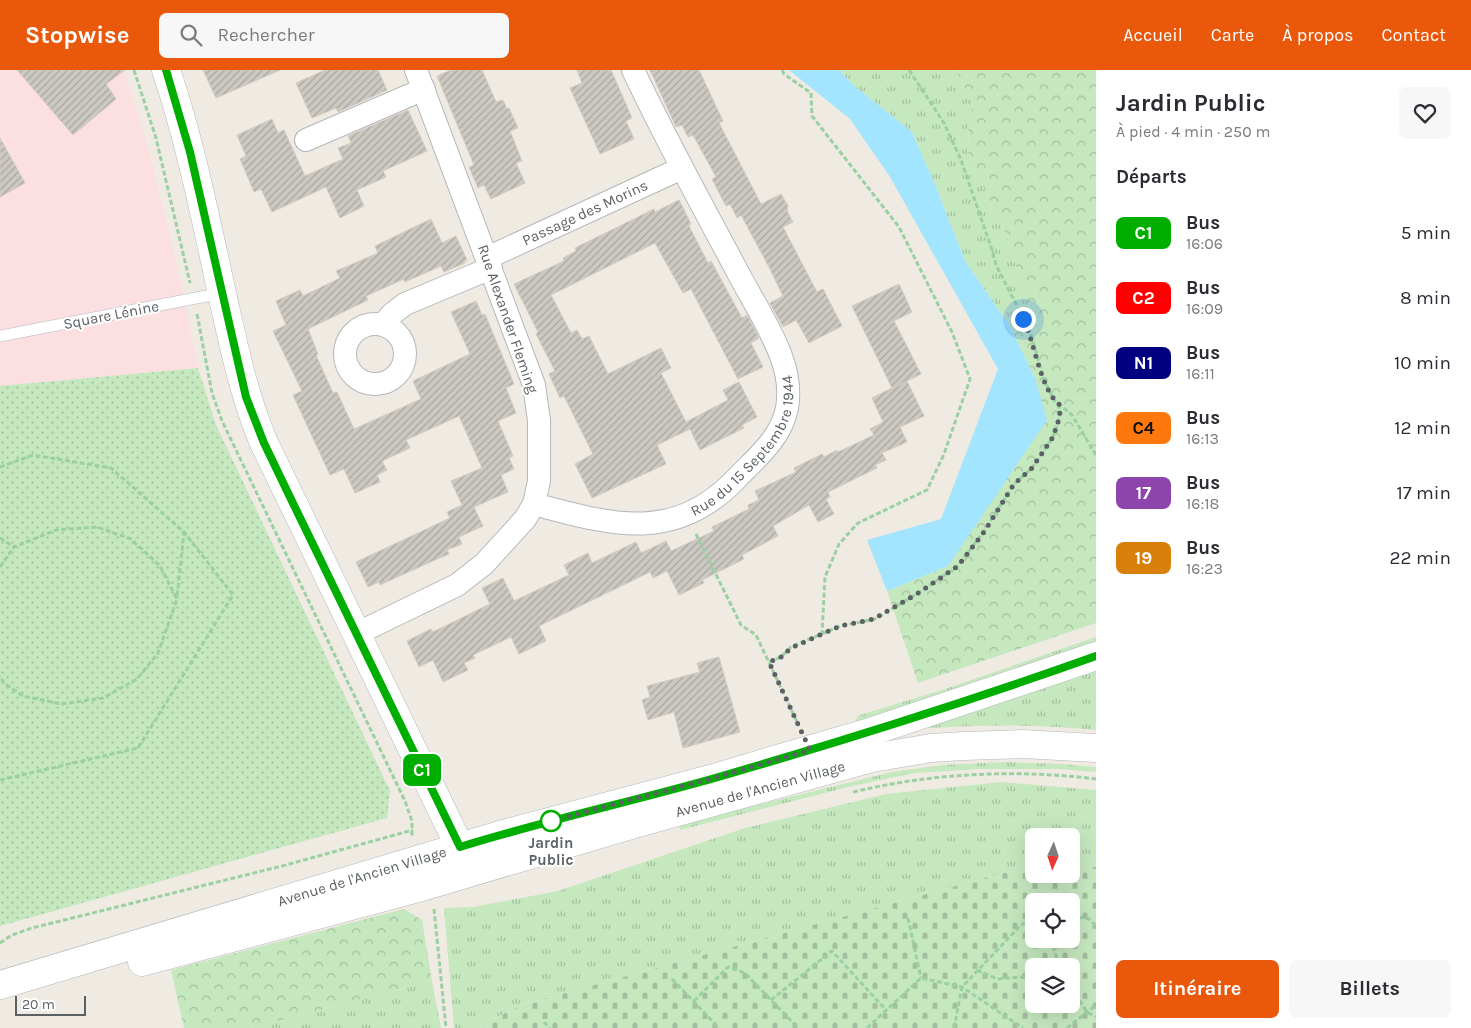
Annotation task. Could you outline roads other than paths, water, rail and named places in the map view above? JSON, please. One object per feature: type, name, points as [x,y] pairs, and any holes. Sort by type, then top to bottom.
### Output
[{"type":"street","points":[[166,70],[190,152],[238,369],[256,425],[472,872]]},
{"type":"street","name":"Rue du 15 Septembre 1944","points":[[534,504],[605,522],[628,524],[659,522],[687,515],[725,491],[772,442],[787,409],[788,399],[784,366],[776,344],[682,168],[633,70]]},
{"type":"street","points":[[306,140],[420,80]]},
{"type":"street","name":"Rue Alexander Fleming","points":[[356,634],[447,591],[484,564],[519,527],[534,504],[539,480],[539,420],[537,397],[531,375],[420,80]]},
{"type":"street","name":"Passage des Morins","points":[[383,325],[392,314],[405,304],[682,168]]},
{"type":"street","name":"Avenue de l'Ancien Village","points":[[0,985],[507,833],[714,778],[867,733],[1096,656]]},
{"type":"street","name":"Avenue de l'Ancien Village","points":[[0,1002],[472,872],[641,822],[892,754],[946,747],[1000,744],[1096,748]]},
{"type":"lane","name":"Square Lénine","points":[[0,336],[222,293]]},
{"type":"water","points":[[789,70],[839,70],[852,84],[912,132],[965,261],[1009,325],[1035,378],[1047,420],[948,566],[887,591],[867,540],[941,519],[998,369],[890,177],[850,119]]},
{"type":"place","name":"Jardin Public","points":[[551,821]]}]
